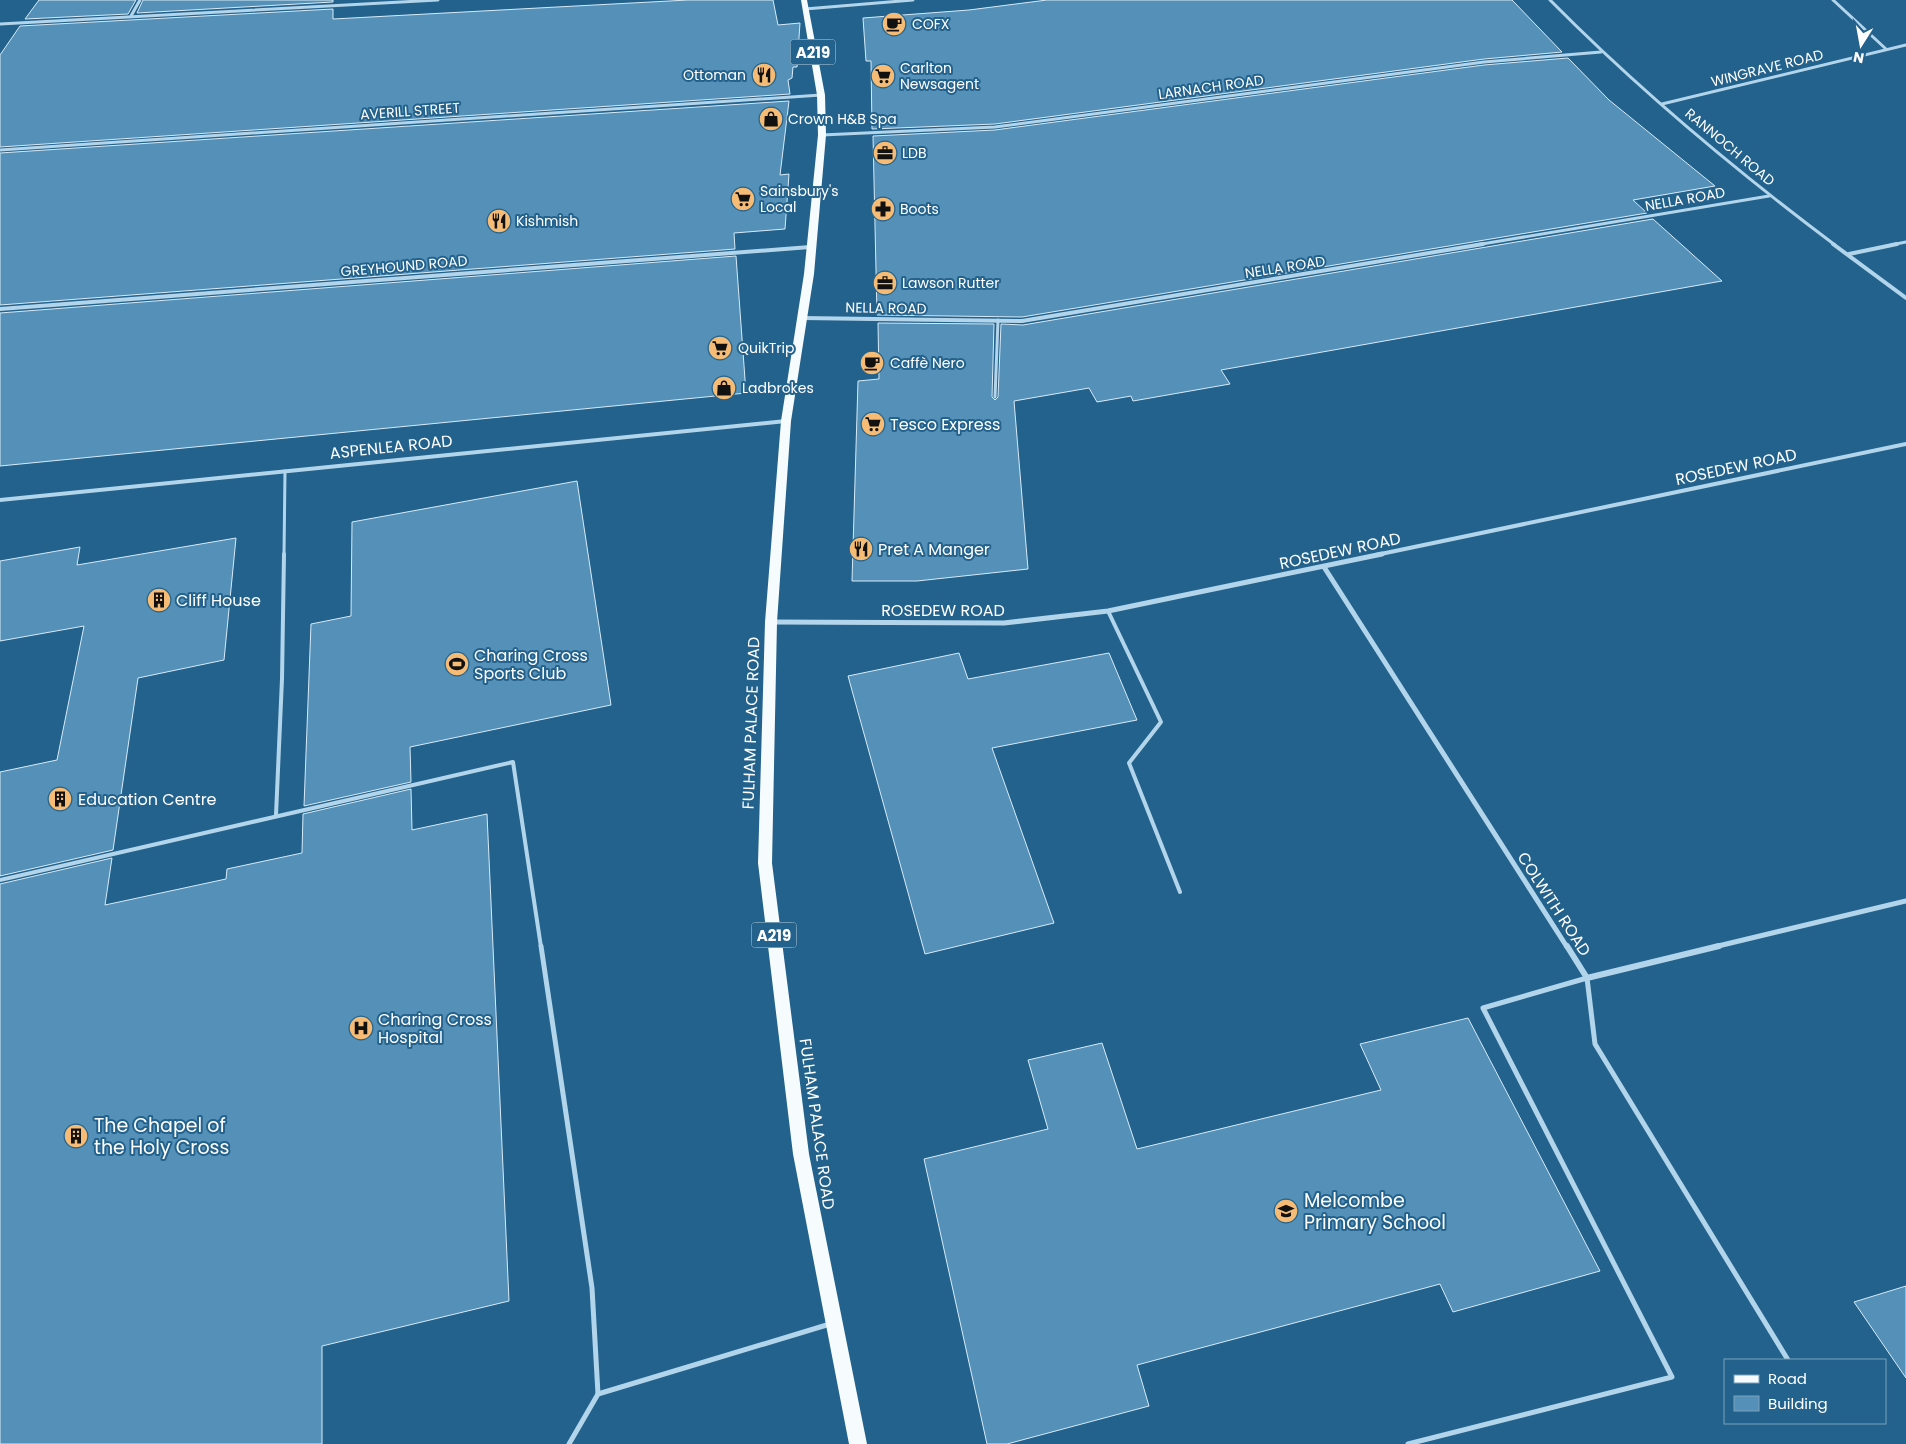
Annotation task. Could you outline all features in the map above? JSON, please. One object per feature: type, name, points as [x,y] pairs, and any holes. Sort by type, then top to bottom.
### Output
[{"type":"main road","name":"FULHAM PALACE ROAD","points":[[804,0],[821,95],[822,136],[810,247],[809,274],[786,421],[771,622],[765,863],[800,1154],[858,1444]]},
{"type":"street","points":[[131,16],[140,0]]},
{"type":"street","points":[[0,24],[438,0]]},
{"type":"street","points":[[805,9],[913,0]]},
{"type":"street","name":"RANNOCH ROAD","points":[[1550,0],[1601,52],[1769,196],[1906,298]]},
{"type":"street","points":[[1833,0],[1886,49]]},
{"type":"street","name":"WINGRAVE ROAD","points":[[1662,104],[1906,45]]},
{"type":"street","name":"LARNACH ROAD","points":[[822,136],[995,127],[1484,62],[1601,52]]},
{"type":"street","name":"AVERILL STREET","points":[[0,150],[821,95]]},
{"type":"street","name":"NELLA ROAD","points":[[802,318],[1022,321],[1769,196]]},
{"type":"street","points":[[1849,254],[1906,242]]},
{"type":"street","name":"GREYHOUND ROAD","points":[[0,309],[640,258],[810,247]]},
{"type":"street","name":"ASPENLEA ROAD","points":[[0,500],[786,421]]},
{"type":"street","name":"ROSEDEW ROAD","points":[[771,622],[1004,623],[1108,611],[1324,568],[1906,444]]},
{"type":"street","name":"COLWITH ROAD","points":[[1324,568],[1587,978],[1906,901]]},
{"type":"lane","points":[[995,397],[998,320]]},
{"type":"lane","points":[[276,815],[282,679],[284,471]]},
{"type":"lane","points":[[1108,611],[1161,722],[1129,764],[1180,892]]},
{"type":"lane","points":[[0,880],[276,815],[325,807],[513,762],[592,1288],[598,1394],[569,1444]]},
{"type":"lane","points":[[1408,1444],[1672,1377],[1483,1008],[1587,978],[1595,1044],[1787,1359]]},
{"type":"lane","points":[[598,1394],[833,1324]]},
{"type":"building","points":[[39,0],[136,0],[128,14],[25,19]]},
{"type":"building","points":[[143,0],[333,0],[333,2],[137,13]]},
{"type":"building","points":[[688,0],[773,0],[778,25],[800,23],[797,67],[793,67],[792,78],[788,80],[790,94],[0,147],[0,55],[20,26],[333,9],[333,19]]},
{"type":"building","points":[[1047,0],[1512,0],[1562,52],[1484,59],[995,124],[872,129],[871,61],[866,61],[863,18],[969,10]]},
{"type":"building","points":[[1568,58],[1609,100],[1715,186],[1633,200],[1647,213],[1022,317],[877,315],[873,136],[995,130],[1484,65]]},
{"type":"building","points":[[789,101],[780,175],[789,174],[785,229],[734,233],[735,249],[0,305],[0,153]]},
{"type":"building","points":[[1653,219],[1722,281],[1221,370],[1230,384],[1133,401],[1131,396],[1097,402],[1089,388],[1014,401],[1028,569],[917,581],[852,581],[858,381],[879,379],[878,323],[994,324],[992,397],[995,400],[998,397],[1001,324],[1023,325]]},
{"type":"building","points":[[736,256],[746,393],[0,466],[0,313]]},
{"type":"building","name":"Charing Cross Sports Club","points":[[577,481],[611,705],[410,747],[411,782],[304,806],[311,624],[351,616],[352,522]]},
{"type":"building","points":[[236,538],[224,660],[138,678],[113,850],[0,876],[0,772],[57,760],[84,626],[0,641],[0,561],[80,547],[77,565]]},
{"type":"building","points":[[959,653],[968,679],[1109,653],[1137,720],[992,748],[1054,923],[925,954],[848,676]]},
{"type":"building","name":"Charing Cross Hospital","points":[[411,789],[412,830],[487,814],[509,1301],[322,1346],[322,1444],[0,1444],[0,884],[112,858],[105,905],[226,879],[227,869],[302,853],[303,814]]},
{"type":"building","points":[[1468,1018],[1600,1271],[1453,1312],[1440,1284],[1137,1365],[1149,1406],[1007,1444],[987,1444],[924,1159],[1048,1129],[1028,1060],[1102,1043],[1137,1149],[1381,1090],[1360,1044]]},
{"type":"building","points":[[1906,1286],[1906,1378],[1854,1302]]},
{"type":"place","name":"COFX","points":[[894,24]]},
{"type":"place","name":"Ottoman","points":[[764,75]]},
{"type":"place","name":"Carlton Newsagent","points":[[883,76]]},
{"type":"place","name":"Crown H&B Spa","points":[[771,119]]},
{"type":"place","name":"LDB","points":[[885,153]]},
{"type":"place","name":"Sainsbury's Local","points":[[743,199]]},
{"type":"place","name":"Boots","points":[[883,209]]},
{"type":"place","name":"Kishmish","points":[[499,221]]},
{"type":"place","name":"Lawson Rutter","points":[[885,283]]},
{"type":"place","name":"QuikTrip","points":[[720,348]]},
{"type":"place","name":"Caffè Nero","points":[[872,363]]},
{"type":"place","name":"Ladbrokes","points":[[724,388]]},
{"type":"place","name":"Tesco Express","points":[[873,424]]},
{"type":"place","name":"Pret A Manger","points":[[861,549]]},
{"type":"place","name":"Cliff House","points":[[159,600]]},
{"type":"place","name":"Charing Cross Sports Club","points":[[457,664]]},
{"type":"place","name":"Education Centre","points":[[60,799]]},
{"type":"place","name":"Charing Cross Hospital","points":[[361,1028]]},
{"type":"place","name":"The Chapel of the Holy Cross","points":[[76,1136]]},
{"type":"place","name":"Melcombe Primary School","points":[[1286,1211]]}]
